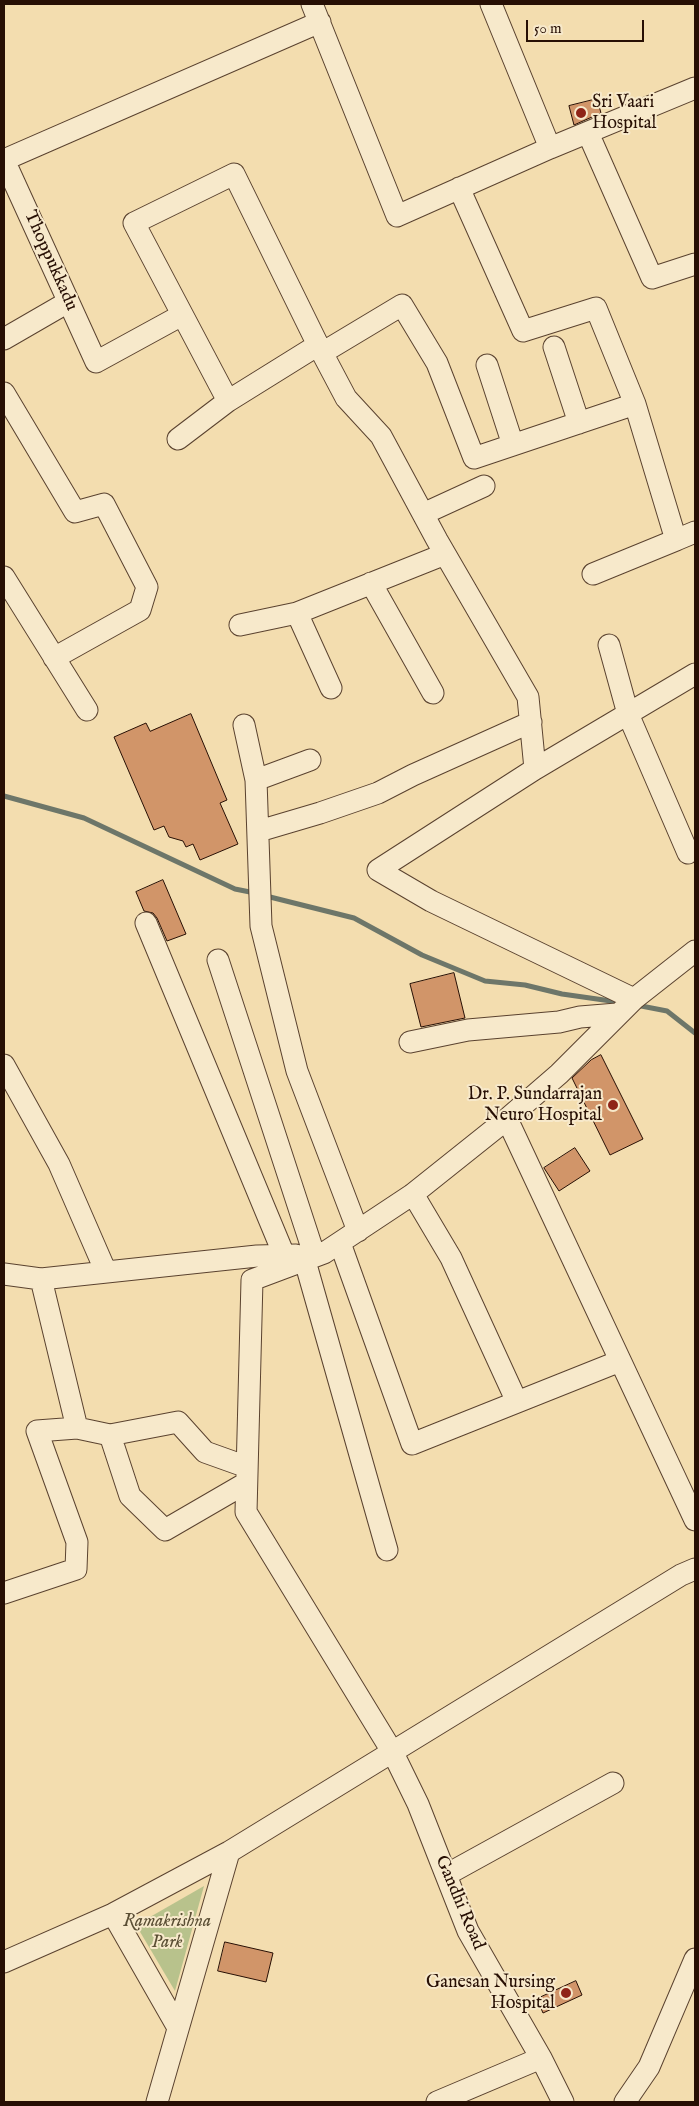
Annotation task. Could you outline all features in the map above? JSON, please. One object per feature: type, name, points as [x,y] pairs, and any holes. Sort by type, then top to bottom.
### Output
[{"type":"street","points":[[491,4],[550,148]]},
{"type":"street","points":[[4,160],[316,13],[397,216],[550,148],[695,88]]},
{"type":"street","points":[[588,132],[652,278],[695,264]]},
{"type":"street","name":"Thoppukkadu","points":[[4,160],[96,362],[182,315]]},
{"type":"street","points":[[228,401],[134,223],[234,174],[346,398],[381,436],[445,554],[528,697],[535,769]]},
{"type":"street","points":[[460,188],[523,331],[596,308],[686,536],[593,574]]},
{"type":"street","points":[[4,339],[68,302]]},
{"type":"street","points":[[178,439],[228,401],[402,305],[437,363],[474,458],[635,404]]},
{"type":"street","points":[[554,347],[579,423]]},
{"type":"street","points":[[487,365],[513,445]]},
{"type":"street","points":[[4,393],[75,512],[104,504],[147,587],[140,610],[54,658]]},
{"type":"street","points":[[423,514],[484,486]]},
{"type":"street","points":[[240,625],[297,613],[445,554]]},
{"type":"street","points":[[4,577],[87,710]]},
{"type":"street","points":[[371,584],[433,693]]},
{"type":"street","points":[[297,613],[331,688]]},
{"type":"street","points":[[609,645],[628,714],[688,852]]},
{"type":"street","points":[[627,1006],[431,901],[378,870],[535,769],[695,674]]},
{"type":"street","points":[[259,831],[378,793],[413,775],[531,722]]},
{"type":"street","points":[[244,726],[256,780],[261,926],[297,1071],[358,1231]]},
{"type":"street","points":[[256,780],[310,760]]},
{"type":"street","points":[[146,923],[284,1255]]},
{"type":"street","points":[[4,1274],[41,1279],[258,1256],[321,1253],[413,1194],[508,1119],[559,1074],[627,1006],[695,950]]},
{"type":"street","points":[[218,960],[321,1253],[412,1444],[620,1361]]},
{"type":"street","points":[[410,1042],[487,1027],[559,1022],[627,1006]]},
{"type":"street","points":[[4,1065],[59,1164],[106,1272]]},
{"type":"street","points":[[508,1119],[695,1520]]},
{"type":"street","points":[[413,1194],[451,1258],[517,1402]]},
{"type":"street","points":[[321,1253],[387,1550]]},
{"type":"street","name":"Gandhi Road","points":[[321,1253],[252,1280],[246,1512],[393,1753],[418,1804],[468,1931],[542,2058],[563,2102]]},
{"type":"street","points":[[41,1279],[77,1428]]},
{"type":"street","points":[[4,1593],[76,1569],[77,1542],[37,1431],[77,1428],[110,1435],[178,1422],[205,1452],[247,1475],[165,1530],[130,1496],[110,1435]]},
{"type":"street","points":[[4,1962],[113,1914],[229,1852],[695,1568]]},
{"type":"street","points":[[446,1875],[613,1782]]},
{"type":"street","points":[[157,2102],[177,2026],[229,1852]]},
{"type":"street","points":[[113,1914],[177,2026]]},
{"type":"street","points":[[625,2102],[649,2067],[695,1959]]},
{"type":"street","points":[[437,2102],[542,2058]]},
{"type":"green space","name":"Ramakrishna Park","points":[[204,1886],[175,1991],[136,1925]]},
{"type":"building","points":[[597,99],[601,113],[574,125],[569,106]]},
{"type":"building","points":[[191,714],[227,800],[220,803],[238,844],[200,860],[193,844],[186,847],[183,841],[169,837],[164,826],[154,830],[114,737],[146,723],[150,731]]},
{"type":"building","points":[[163,880],[186,934],[167,941],[157,918],[153,913],[144,911],[136,892]]},
{"type":"building","points":[[454,973],[465,1018],[421,1027],[410,984]]},
{"type":"building","points":[[601,1055],[643,1139],[610,1155],[572,1078],[591,1060]]},
{"type":"building","points":[[575,1148],[590,1171],[559,1191],[544,1168]]},
{"type":"building","points":[[225,1942],[273,1953],[266,1982],[218,1971]]},
{"type":"building","points":[[576,1981],[582,1995],[543,2013],[537,1999]]},
{"type":"waterway","points":[[4,796],[84,818],[235,889],[255,893]]},
{"type":"waterway","points":[[266,896],[354,918],[422,955],[485,981],[525,985],[562,994],[618,1002]]},
{"type":"waterway","points":[[636,1005],[667,1011],[695,1033]]},
{"type":"place","name":"Sri Vaari Hospital","points":[[581,113]]},
{"type":"place","name":"Dr. P. Sundarrajan Neuro Hospital","points":[[613,1105]]},
{"type":"place","name":"Ganesan Nursing Hospital","points":[[566,1993]]}]
